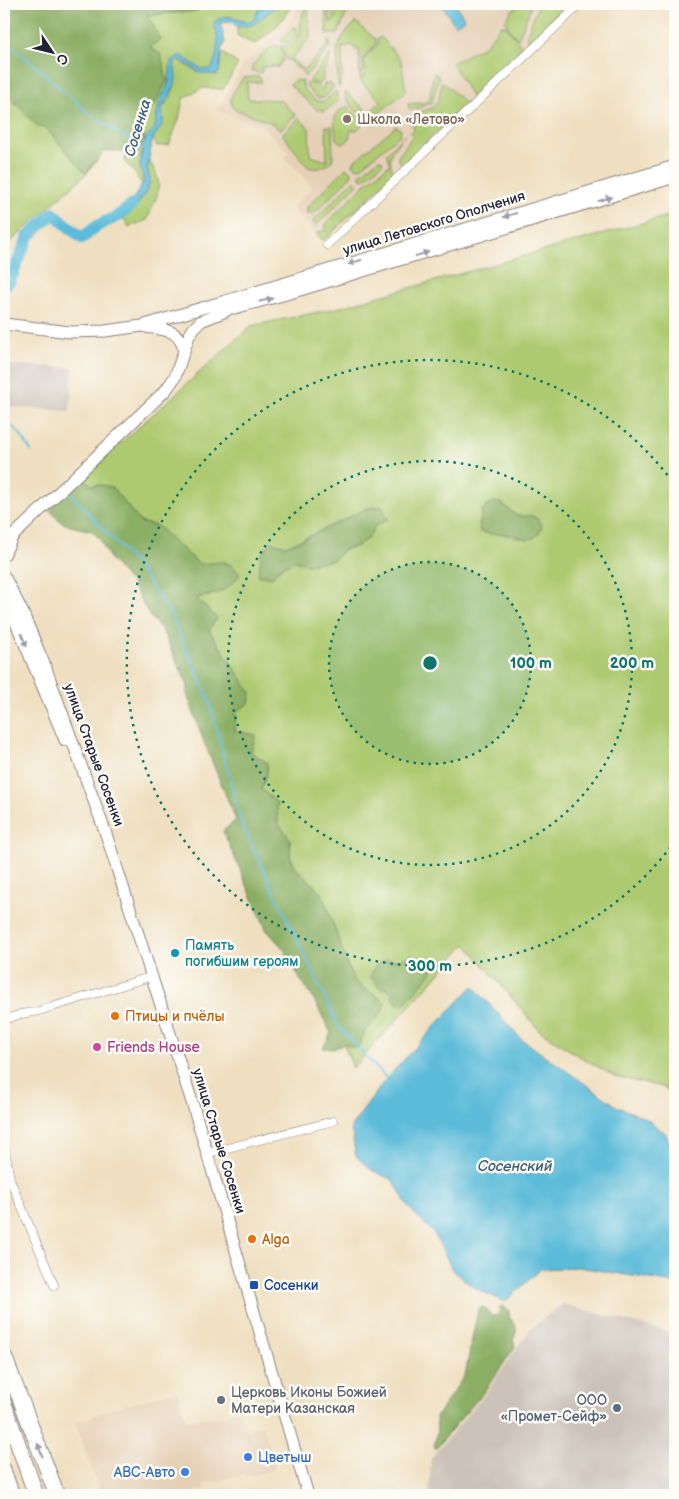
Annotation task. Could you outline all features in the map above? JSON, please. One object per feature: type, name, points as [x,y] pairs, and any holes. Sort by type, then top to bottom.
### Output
[{"type":"highway","points":[[4,1356],[57,1495]]},
{"type":"highway","points":[[4,1404],[36,1495]]},
{"type":"main road","points":[[637,178],[675,159]]},
{"type":"main road","name":"улица Летовского Ополчения","points":[[4,324],[70,332],[105,331],[142,326],[675,166]]},
{"type":"main road","name":"улица Летовского Ополчения","points":[[200,308],[235,308],[290,294],[675,177]]},
{"type":"main road","points":[[656,183],[675,181]]},
{"type":"main road","points":[[4,555],[8,539],[166,390],[175,378],[189,336],[194,328],[201,321],[235,308]]},
{"type":"main road","points":[[142,326],[170,331],[176,334],[183,344],[184,352]]},
{"type":"main road","name":"улица Старые Сосенки","points":[[4,568],[5,578],[45,666],[86,776],[208,1154],[308,1495]]},
{"type":"main road","name":"улица Старые Сосенки","points":[[4,594],[76,769],[150,977],[302,1495]]},
{"type":"main road","points":[[4,1467],[14,1495]]},
{"type":"street","points":[[327,245],[580,4]]},
{"type":"street","points":[[4,1020],[150,977]]},
{"type":"street","points":[[208,1154],[333,1120]]},
{"type":"street","points":[[4,1144],[10,1179],[54,1285]]},
{"type":"shaded area","name":"Школа «Летово»","points":[[299,4],[572,4],[324,242],[292,208],[313,187],[284,157],[289,152],[263,127],[217,110],[244,64],[293,18]]},
{"type":"shaded area","points":[[4,364],[73,368],[70,411],[4,407]]},
{"type":"shaded area","points":[[563,1304],[675,1334],[675,1495],[429,1495],[431,1458],[485,1394],[531,1328]]},
{"type":"shaded area","points":[[177,1391],[186,1420],[222,1416],[239,1410],[246,1429],[263,1425],[275,1470],[245,1477],[244,1474],[204,1484],[205,1489],[184,1495],[101,1495],[75,1423],[111,1409]]},
{"type":"green space","points":[[4,4],[269,4],[258,10],[255,18],[248,22],[226,16],[214,22],[218,47],[210,70],[201,69],[181,56],[178,60],[200,73],[219,71],[221,52],[238,64],[223,89],[202,88],[183,99],[179,119],[169,145],[157,146],[153,138],[163,124],[162,108],[171,97],[171,69],[167,87],[159,103],[155,128],[142,152],[140,165],[143,186],[133,170],[125,163],[126,151],[137,154],[144,139],[141,130],[142,116],[155,104],[136,113],[86,174],[4,248]]},
{"type":"green space","points":[[4,4],[217,4],[191,12],[147,15],[161,39],[150,47],[161,55],[167,80],[155,104],[142,116],[141,130],[144,139],[137,154],[126,151],[102,151],[86,174],[46,128],[38,127],[4,91]]},
{"type":"green space","points":[[279,4],[293,4],[277,26],[256,44],[237,35],[237,27],[254,22]]},
{"type":"green space","points":[[306,4],[320,4],[308,7],[310,38],[291,59],[304,70],[328,45],[327,40],[330,42],[330,48],[305,77],[301,70],[293,65],[291,61],[286,60],[281,46],[291,45],[300,35],[301,18]]},
{"type":"green space","points":[[325,4],[328,4],[329,10],[327,15],[331,23],[334,21],[331,21],[329,14],[330,12],[334,14],[335,20],[339,4],[344,4],[348,10],[338,34],[327,34]]},
{"type":"green space","points":[[523,4],[532,4],[518,39],[511,32],[505,21],[512,10]]},
{"type":"green space","points":[[539,4],[569,4],[530,41],[527,38],[527,34]]},
{"type":"green space","points":[[356,22],[376,40],[375,45],[363,59],[364,71],[360,76],[359,50],[355,49],[352,45],[348,48],[342,47],[342,79],[340,79],[340,87],[338,86],[337,50],[342,37]]},
{"type":"green space","points":[[501,25],[505,25],[522,49],[472,98],[452,63],[486,45]]},
{"type":"green space","points":[[295,26],[297,28],[297,35],[290,42],[282,42],[281,38]]},
{"type":"green space","points":[[381,37],[401,60],[406,91],[374,117],[370,117],[356,110],[345,94],[346,92],[369,113],[381,101],[361,82],[360,77],[364,77],[366,72],[364,59],[377,45],[378,38]]},
{"type":"green space","points":[[278,45],[283,52],[283,61],[277,68],[277,66],[262,67],[262,72],[260,73],[252,71],[252,66],[264,53]]},
{"type":"green space","points":[[330,54],[330,60],[323,73],[323,81],[318,84],[309,81]]},
{"type":"green space","points":[[434,73],[439,77],[432,103],[412,110],[409,109],[408,104],[429,102]]},
{"type":"green space","points":[[259,76],[262,82],[247,82],[248,99],[280,100],[296,115],[281,129],[270,122],[234,109],[232,105],[231,97],[243,78]]},
{"type":"green space","points":[[294,80],[303,81],[303,88],[316,101],[324,102],[336,91],[338,101],[324,112],[321,109],[318,111],[290,85]]},
{"type":"green space","points":[[442,81],[466,104],[403,165],[398,160],[398,157],[412,137],[411,132],[414,131],[410,118],[417,113],[430,109],[437,103]]},
{"type":"green space","points":[[306,83],[315,84],[321,89],[323,89],[324,84],[330,83],[334,87],[324,98],[317,98],[307,88]]},
{"type":"green space","points":[[347,107],[362,119],[363,124],[357,130],[351,130],[348,140],[341,144],[336,139],[335,120],[338,112]]},
{"type":"green space","points":[[299,118],[309,128],[310,156],[327,161],[326,126],[332,126],[333,159],[325,166],[315,169],[308,167],[283,135]]},
{"type":"green space","points":[[396,126],[401,130],[400,135],[360,168],[353,165],[355,160]]},
{"type":"green space","points":[[405,135],[390,156],[392,176],[323,241],[316,233],[327,230],[325,225],[365,184],[390,164],[386,153]]},
{"type":"green space","points":[[379,159],[383,161],[382,164],[364,179],[360,178],[360,174]]},
{"type":"green space","points":[[149,161],[157,177],[157,197],[147,220],[129,227],[122,216],[128,212],[150,179],[147,168]]},
{"type":"green space","points":[[346,168],[352,172],[351,176],[313,215],[307,213],[307,207]]},
{"type":"green space","points":[[354,180],[358,184],[315,225],[313,221]]},
{"type":"green space","points":[[675,214],[675,1122],[672,1093],[662,1087],[616,1077],[577,1055],[539,1030],[466,944],[353,1068],[344,1044],[358,1048],[365,1031],[382,1012],[367,990],[355,982],[322,893],[296,868],[290,856],[290,839],[278,823],[277,803],[261,789],[267,773],[267,763],[250,752],[235,731],[236,712],[249,703],[251,693],[209,630],[195,597],[210,596],[226,562],[199,564],[157,526],[140,522],[126,505],[102,485],[91,485],[82,478],[251,326],[337,308]],"holes":[[[501,503],[517,516],[533,516],[534,538],[514,537],[479,524],[487,505]],[[368,508],[388,519],[375,526],[368,538],[357,546],[343,550],[334,560],[307,564],[294,561],[281,567],[272,542],[286,546]],[[413,955],[425,962],[393,999],[385,960],[399,960]]]},
{"type":"green space","points":[[82,478],[91,485],[113,488],[140,522],[157,526],[199,564],[227,563],[236,569],[240,575],[220,592],[196,598],[217,618],[209,630],[251,693],[249,703],[236,712],[235,731],[256,735],[251,752],[267,763],[267,773],[261,789],[277,803],[278,823],[290,839],[290,856],[296,868],[322,893],[355,982],[385,1002],[382,1012],[365,1031],[358,1049],[344,1044],[334,1049],[323,1048],[331,1033],[284,949],[267,931],[223,831],[236,820],[204,742],[187,694],[188,686],[162,630],[149,615],[132,584],[110,559],[100,539],[92,531],[61,522],[48,508]]},
{"type":"green space","points":[[494,502],[501,503],[517,516],[532,516],[538,519],[542,526],[539,533],[535,537],[528,539],[514,535],[479,531],[482,510]]},
{"type":"green space","points":[[382,506],[388,519],[375,526],[368,538],[357,546],[343,550],[334,560],[307,564],[294,561],[281,567],[272,577],[258,576],[262,553],[272,542],[286,546],[368,508]]},
{"type":"green space","points":[[413,955],[433,963],[432,971],[405,1003],[398,1004],[393,999],[391,991],[380,987],[370,977],[375,966],[381,962],[398,960]]},
{"type":"green space","points":[[502,1306],[509,1310],[509,1317],[516,1326],[513,1340],[515,1347],[483,1393],[436,1449],[434,1446],[437,1431],[436,1417],[465,1375],[478,1309],[481,1307],[485,1308],[491,1316],[494,1316],[497,1315],[500,1311],[499,1308]]},
{"type":"water","points":[[269,4],[279,4],[253,25],[237,27],[232,22],[220,23],[225,42],[224,46],[222,46],[217,75],[200,73],[181,60],[175,62],[175,84],[162,108],[163,124],[153,138],[147,168],[150,179],[148,189],[138,204],[122,216],[115,211],[131,202],[144,182],[140,165],[142,152],[146,137],[155,128],[159,103],[169,82],[171,61],[180,55],[201,69],[210,70],[218,47],[214,22],[228,17],[248,22],[255,18],[258,10]]},
{"type":"water","points":[[441,4],[455,4],[465,19],[455,25]]},
{"type":"water","name":"Сосенский","points":[[473,986],[521,1039],[618,1107],[645,1118],[665,1133],[675,1152],[675,1283],[579,1267],[541,1269],[505,1302],[475,1288],[453,1271],[435,1235],[409,1208],[393,1180],[371,1170],[356,1156],[351,1127],[386,1079]]},
{"type":"waterway","points":[[4,39],[93,117],[143,148]]},
{"type":"waterway","name":"Сосенка","points":[[4,286],[10,281],[28,237],[53,213],[82,238],[97,226],[118,216],[132,205]]},
{"type":"waterway","points":[[4,421],[18,431],[31,451]]},
{"type":"waterway","points":[[72,495],[134,562],[169,611],[208,697],[242,825],[339,1027],[387,1079]]},
{"type":"place","name":"Школа «Летово»","points":[[347,119]]},
{"type":"place","name":"Память погибшим героям","points":[[175,953]]},
{"type":"place","name":"Птицы и пчёлы","points":[[115,1016]]},
{"type":"place","name":"Friends House","points":[[97,1047]]},
{"type":"place","name":"Alga","points":[[252,1239]]},
{"type":"place","name":"Сосенки","points":[[254,1285]]},
{"type":"place","name":"Церковь Иконы Божией Матери Казанская","points":[[221,1400]]},
{"type":"place","name":"ООО «Промет-Сейф»","points":[[617,1408]]},
{"type":"place","name":"Цветыш","points":[[248,1457]]},
{"type":"place","name":"АВС-Авто","points":[[185,1472]]}]
